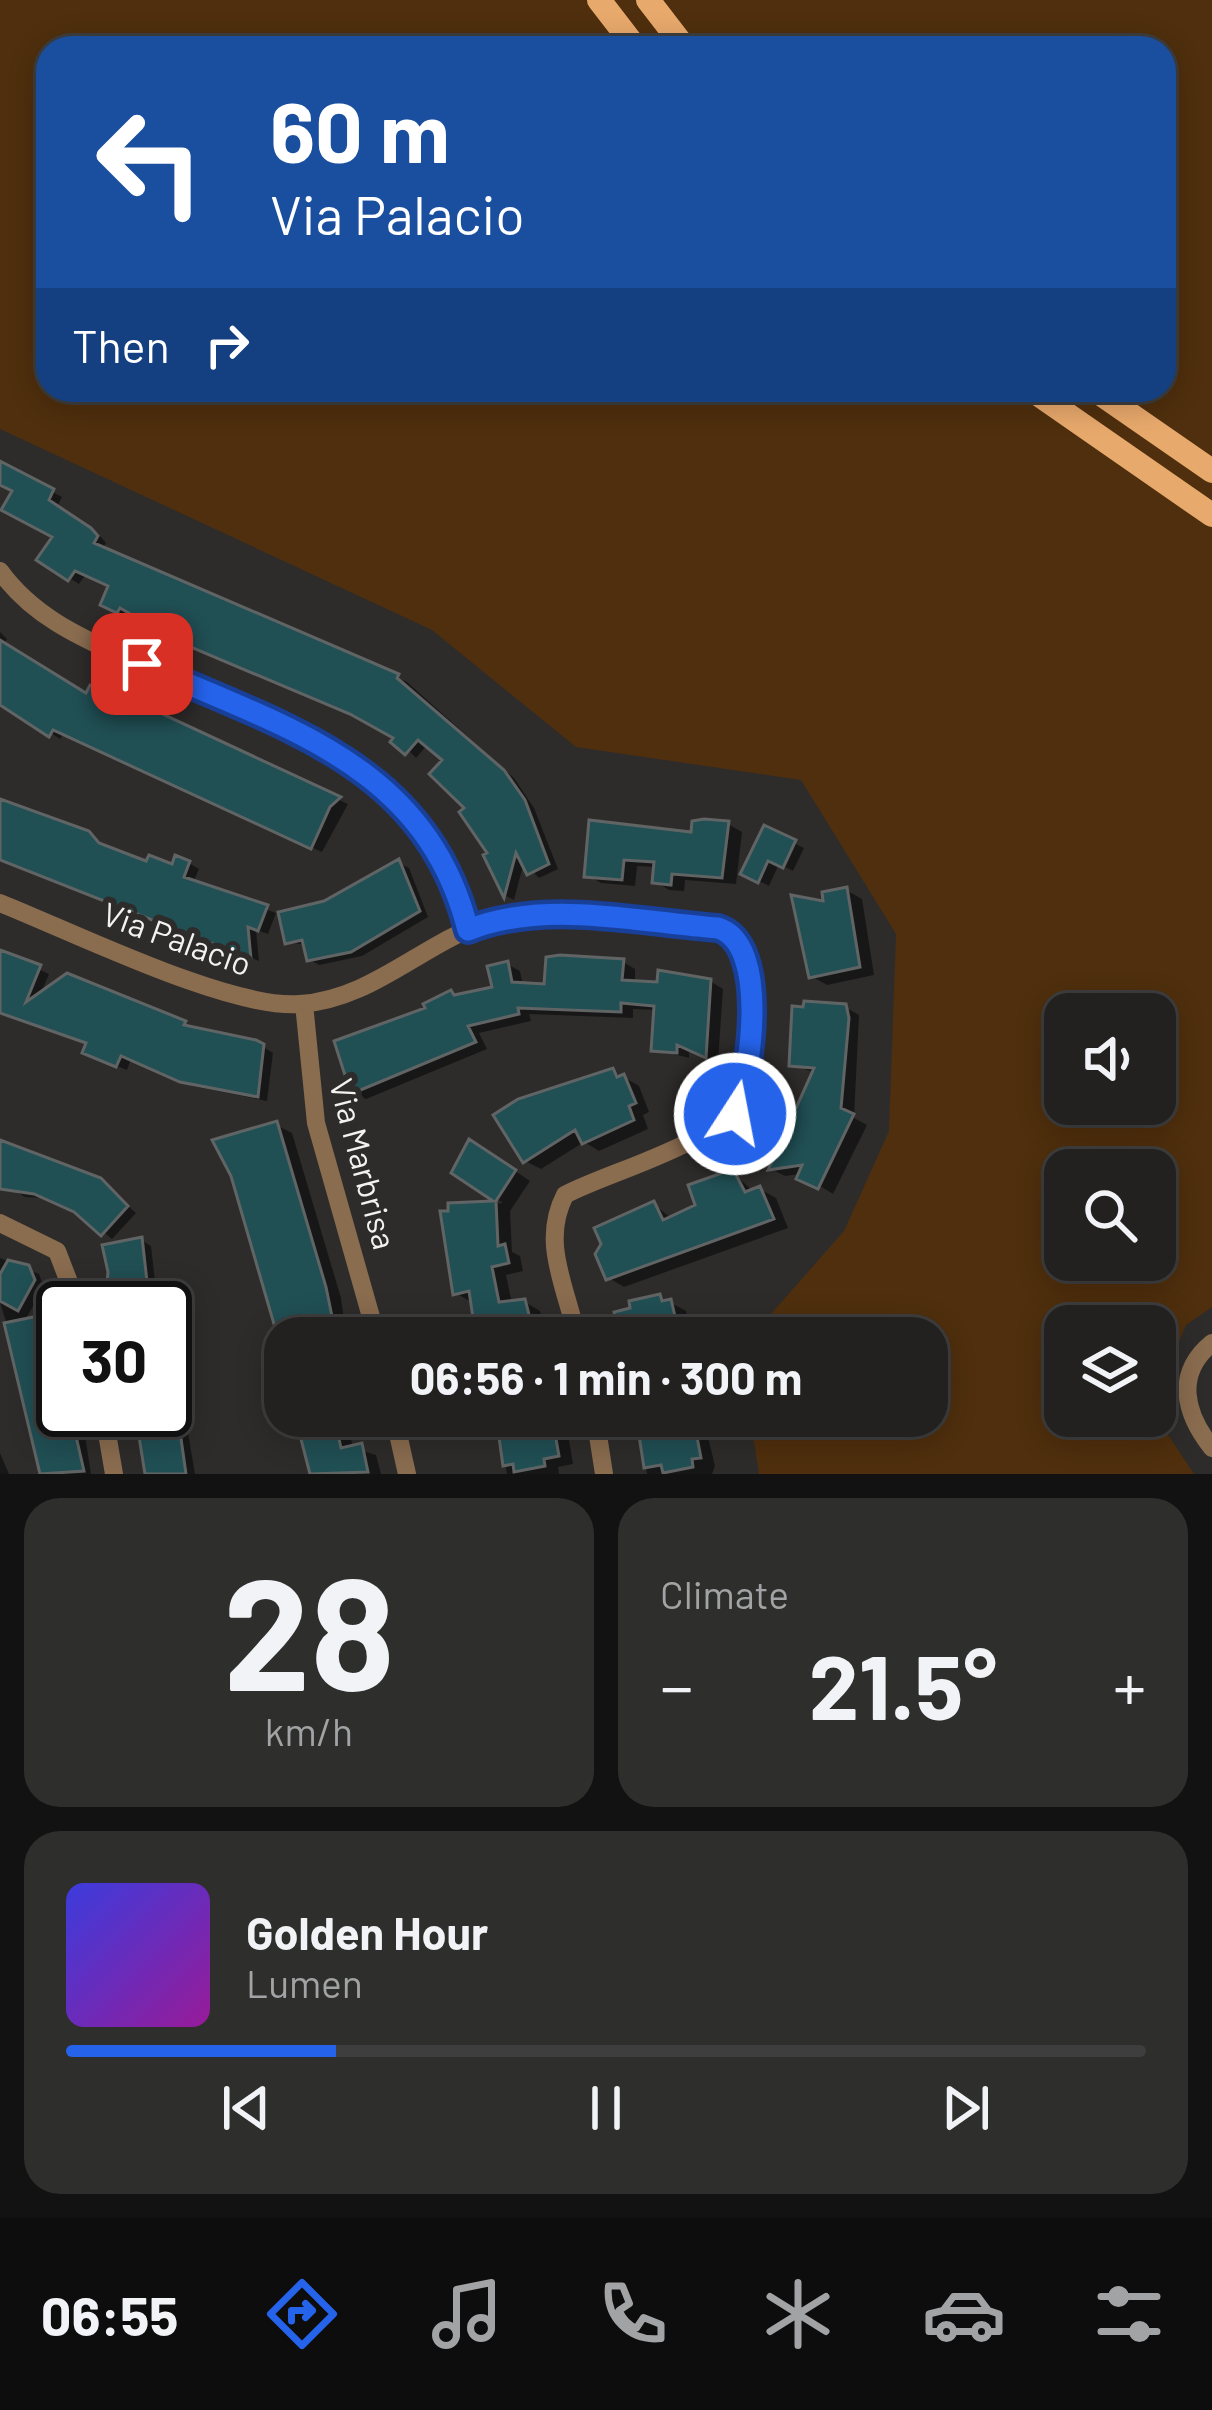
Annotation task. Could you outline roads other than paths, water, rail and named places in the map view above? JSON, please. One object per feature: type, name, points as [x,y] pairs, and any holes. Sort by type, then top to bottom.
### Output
[{"type":"main road","points":[[599,0],[627,36]]},
{"type":"main road","points":[[649,0],[676,36]]},
{"type":"main road","points":[[1049,402],[1212,515]]},
{"type":"main road","points":[[1112,402],[1212,471]]},
{"type":"street","points":[[0,572],[16,594],[64,630],[335,750],[407,807],[442,861],[468,930]]},
{"type":"street","name":"Via Palacio","points":[[0,903],[229,994],[304,1004],[386,978],[494,920],[587,915],[718,928],[744,946],[751,976],[745,1089],[735,1114],[712,1132],[566,1196],[553,1219],[551,1238],[572,1317]]},
{"type":"street","name":"Via Marbrisa","points":[[304,1004],[316,1123],[371,1317]]},
{"type":"street","points":[[0,1223],[56,1251],[68,1281]]},
{"type":"street","points":[[1212,1343],[1198,1354],[1186,1398],[1192,1420],[1212,1448]]},
{"type":"street","points":[[108,1437],[114,1474]]},
{"type":"street","points":[[399,1437],[407,1474]]},
{"type":"street","points":[[598,1437],[604,1474]]}]
